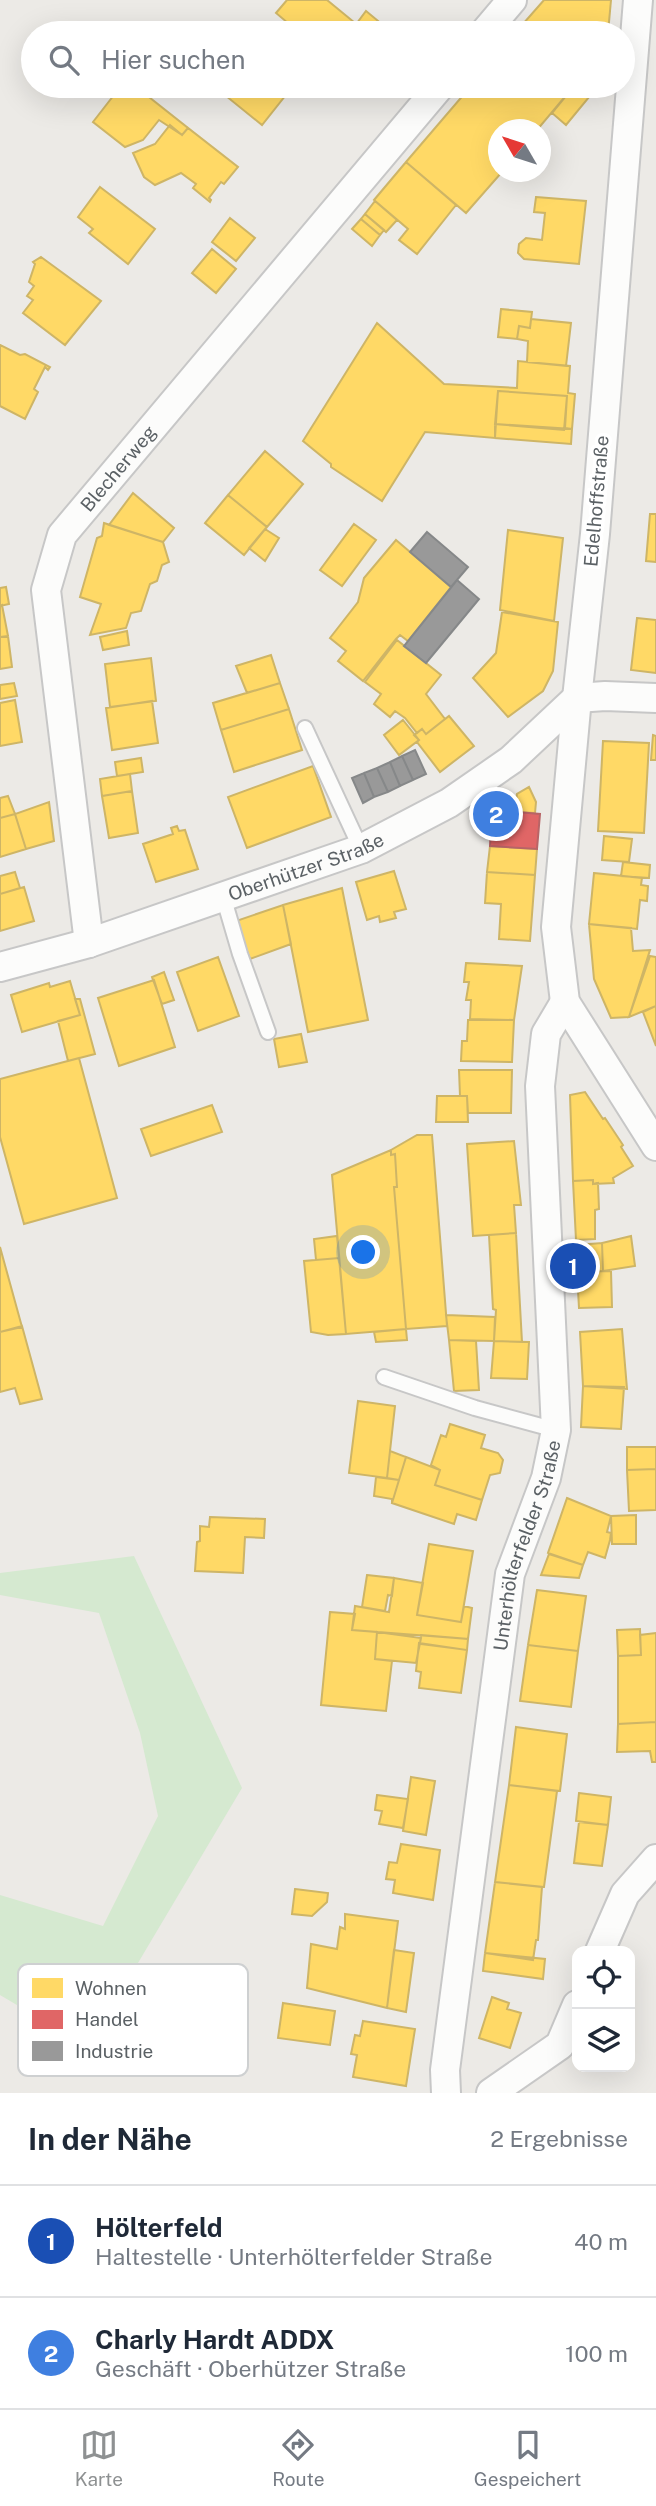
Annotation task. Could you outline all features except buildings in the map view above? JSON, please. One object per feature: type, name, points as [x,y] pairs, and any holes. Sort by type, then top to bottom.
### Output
[{"type":"street","points":[[494,21],[512,0]]},
{"type":"street","name":"Edelhoffstraße","points":[[635,37],[638,0]]},
{"type":"street","name":"Blecherweg","points":[[89,943],[46,590],[62,535],[430,98]]},
{"type":"street","name":"Edelhoffstraße","points":[[565,1002],[556,926],[595,534],[630,98]]},
{"type":"street","points":[[577,698],[656,698]]},
{"type":"street","name":"Oberhützer Straße","points":[[0,967],[89,943],[360,849],[449,803],[511,760],[577,698]]},
{"type":"street","points":[[565,1002],[656,1146]]},
{"type":"street","name":"Unterhölterfelder Straße","points":[[446,2093],[445,2070],[510,1574],[546,1478],[556,1430],[540,1086],[546,1034],[565,1002]]},
{"type":"street","points":[[602,1946],[625,1894],[656,1859]]},
{"type":"street","points":[[491,2093],[561,2045],[575,2009]]},
{"type":"lane","points":[[305,729],[360,849]]},
{"type":"lane","points":[[223,896],[268,1032]]},
{"type":"lane","points":[[383,1377],[475,1408],[556,1430]]},
{"type":"green space","points":[[134,1556],[242,1788],[137,1964],[18,1964],[18,2006],[0,1995],[0,1895],[103,1926],[158,1816],[140,1733],[99,1613],[0,1595],[0,1573]]},
{"type":"place","name":"Charly Hardt ADDX","points":[[496,814]]},
{"type":"place","name":"Hölterfeld","points":[[573,1266]]}]
